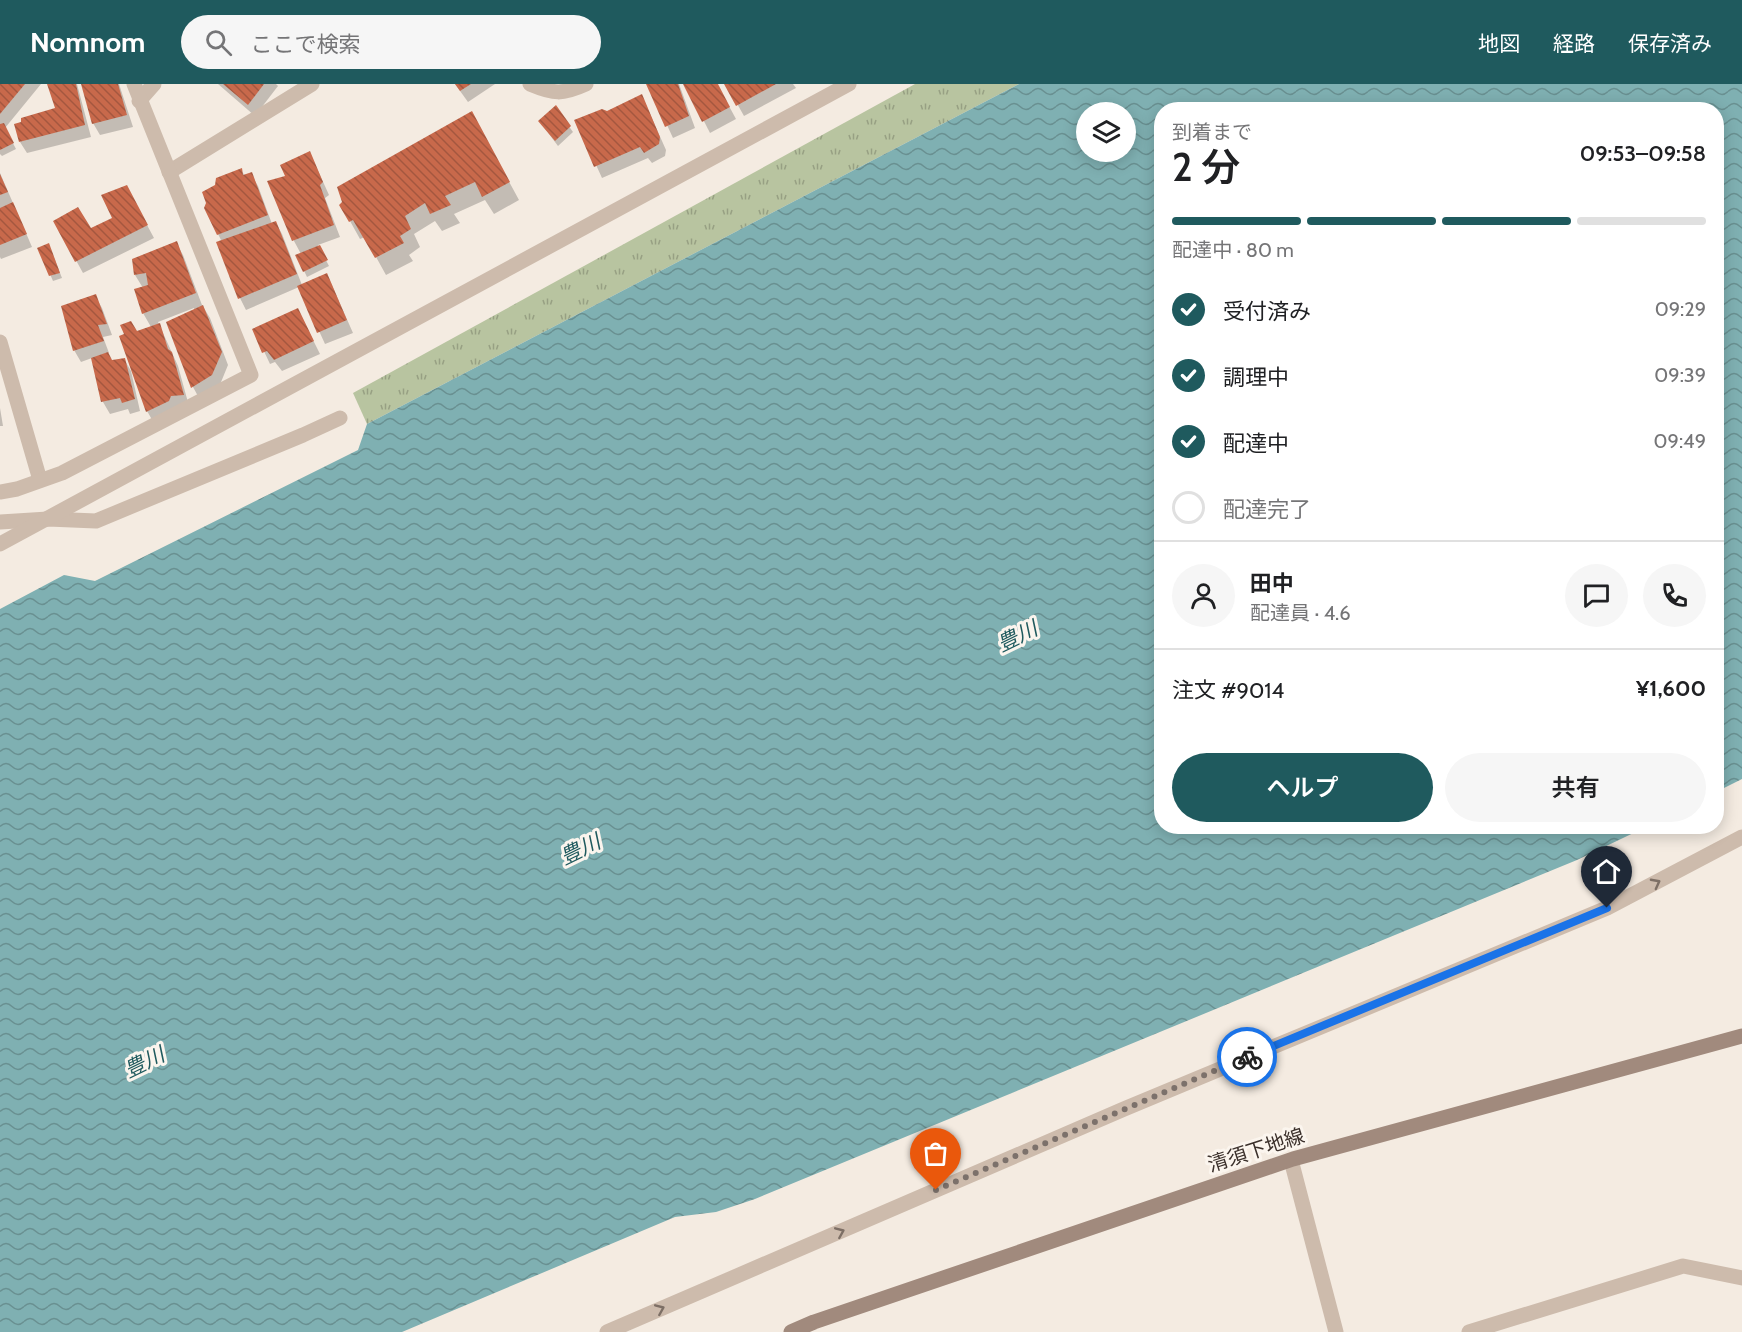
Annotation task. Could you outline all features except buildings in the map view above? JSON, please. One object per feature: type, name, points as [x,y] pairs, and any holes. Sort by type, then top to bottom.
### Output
[{"type":"main road","name":"清須下地線","points":[[791,1332],[816,1327],[1291,1160],[1742,1036]]},
{"type":"street","points":[[0,492],[17,489],[62,473],[250,375],[134,84]]},
{"type":"street","points":[[140,101],[154,84]]},
{"type":"street","points":[[169,172],[312,84]]},
{"type":"street","points":[[530,84],[552,93],[571,91],[586,84]]},
{"type":"street","points":[[0,544],[849,84]]},
{"type":"street","points":[[0,342],[40,480]]},
{"type":"street","points":[[0,522],[48,519],[96,521],[340,418]]},
{"type":"street","points":[[607,1332],[1124,1108],[1607,908],[1742,837]]},
{"type":"street","points":[[1291,1160],[1336,1332]]},
{"type":"street","points":[[1474,1331],[1683,1266],[1742,1278]]},
{"type":"green space","points":[[915,84],[1019,84],[367,424],[353,393]]},
{"type":"water","name":"豊川","points":[[1019,84],[1742,84],[1742,779],[1724,788],[1724,102],[1154,102],[1154,834],[1631,834],[1577,860],[755,1199],[716,1212],[675,1217],[402,1332],[0,1332],[0,609],[64,575],[95,581],[358,450],[367,424]]},
{"type":"way so far","points":[[936,1190],[1247,1057]]},
{"type":"route","points":[[1247,1057],[1607,908]]}]
